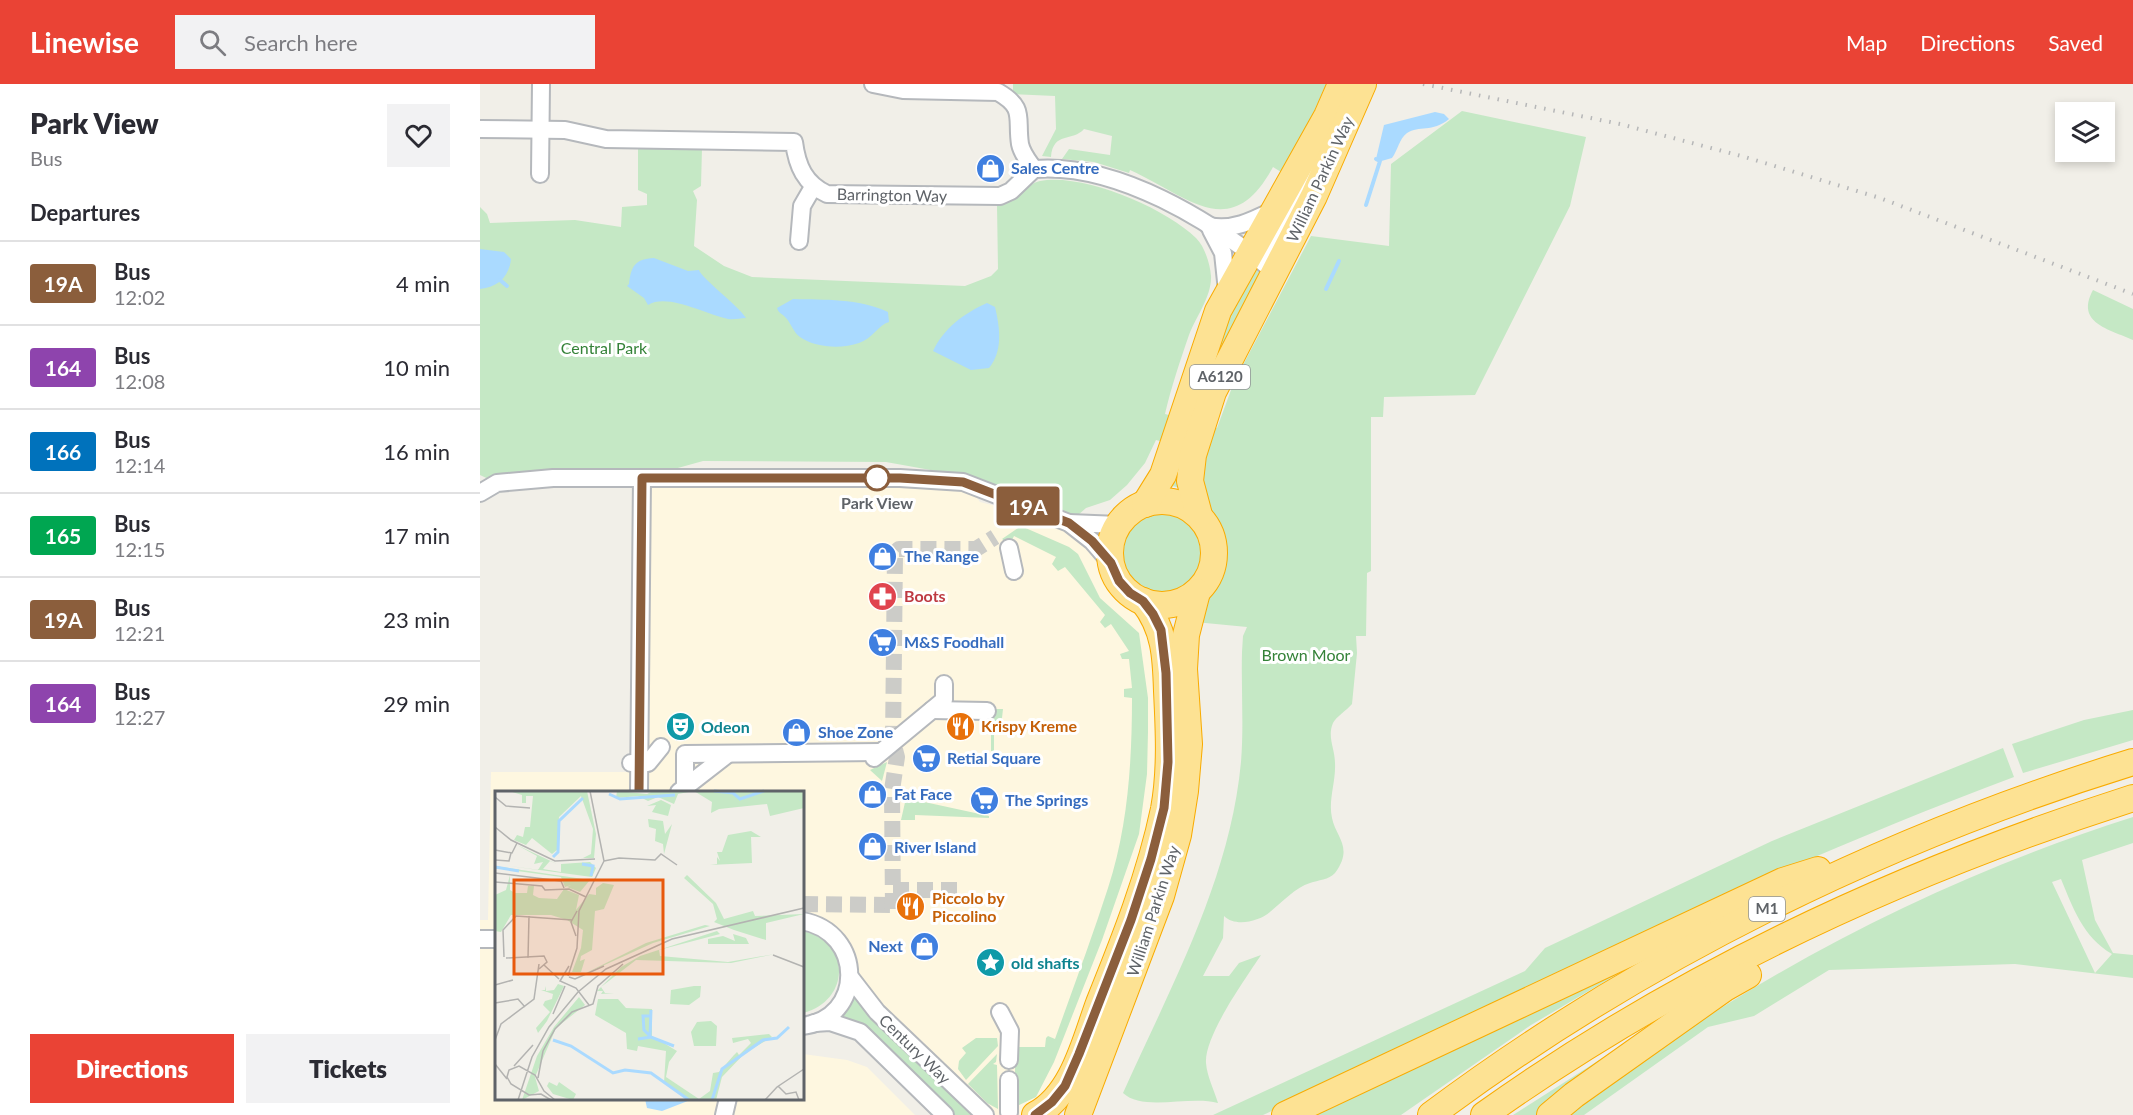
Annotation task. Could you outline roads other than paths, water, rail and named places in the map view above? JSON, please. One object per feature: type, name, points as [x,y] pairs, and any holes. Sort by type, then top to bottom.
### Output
[{"type":"highway","name":"William Parkin Way","points":[[1145,504],[1163,475],[1202,352],[1227,295],[1260,261],[1331,160],[1341,84]]},
{"type":"highway","name":"William Parkin Way","points":[[1198,515],[1190,481],[1193,455],[1204,418],[1226,364],[1260,261],[1274,210],[1336,120],[1364,84]]},
{"type":"highway","points":[[1173,502],[1198,515],[1208,527],[1215,554],[1209,575],[1197,592],[1171,604],[1143,601],[1130,593],[1119,581],[1111,563],[1113,536],[1119,525],[1133,510],[1145,504],[1173,502]]},
{"type":"highway","name":"William Parkin Way","points":[[1078,1115],[1154,915],[1178,835],[1189,744],[1184,669],[1186,635],[1197,592]]},
{"type":"highway","name":"William Parkin Way","points":[[1035,1115],[1052,1102],[1065,1086],[1079,1054],[1131,920],[1151,859],[1164,808],[1168,762],[1165,652],[1161,630],[1143,601]]},
{"type":"highway","name":"M1","points":[[1431,1115],[1498,1065],[1622,988],[1763,910],[1935,832],[2007,803],[2133,762]]},
{"type":"highway","name":"M1","points":[[1484,1115],[1520,1089],[1642,1013],[1776,942],[1950,863],[2133,798]]},
{"type":"highway","name":"M1","points":[[1285,1115],[1783,881],[1935,832]]},
{"type":"highway","name":"M1","points":[[1550,1115],[1574,1095],[1725,988],[1950,863]]},
{"type":"street","points":[[540,174],[541,84]]},
{"type":"street","points":[[873,84],[903,90],[998,92],[1010,99],[1017,107],[1021,120],[1020,144],[1034,169],[1045,168],[1118,181],[1168,202],[1260,261]]},
{"type":"street","name":"Barrington Way","points":[[480,129],[580,131],[606,140],[794,142],[796,159],[813,188],[827,194],[1000,196],[1011,191],[1034,169]]},
{"type":"street","points":[[799,241],[802,207],[813,188]]},
{"type":"street","name":"William Parkin Way","points":[[1208,226],[1222,229],[1236,226],[1274,210]]},
{"type":"street","points":[[1208,226],[1223,253],[1228,283],[1227,295]]},
{"type":"street","points":[[480,493],[497,483],[553,478],[900,478],[963,482],[1069,523],[1092,541],[1111,563]]},
{"type":"street","points":[[639,791],[634,763],[642,478]]},
{"type":"street","points":[[1069,523],[1119,525]]},
{"type":"street","points":[[1009,548],[1014,571]]},
{"type":"street","points":[[681,790],[685,754],[877,755],[944,700],[944,684]]},
{"type":"street","points":[[932,710],[987,711]]},
{"type":"street","points":[[634,763],[648,763],[661,747]]},
{"type":"street","points":[[681,790],[728,754]]},
{"type":"street","points":[[804,922],[822,927],[838,940],[847,956],[850,977],[847,992],[839,1005],[828,1016],[806,1025]]},
{"type":"street","name":"Century Way","points":[[850,977],[877,1012],[985,1115]]},
{"type":"street","points":[[1005,1009],[1010,1031],[1009,1060]]},
{"type":"street","name":"Century Way","points":[[806,1025],[830,1022],[860,1032],[945,1115]]},
{"type":"street","points":[[1009,1080],[1009,1112]]},
{"type":"street","points":[[724,1115],[728,1100]]},
{"type":"water","points":[[1435,112],[1444,114],[1449,119],[1437,126],[1416,129],[1407,133],[1392,158],[1378,162],[1376,159],[1384,125]]},
{"type":"water","points":[[480,249],[504,252],[511,259],[508,271],[502,280],[480,289]]},
{"type":"water","points":[[654,258],[688,271],[699,270],[746,318],[728,319],[666,301],[648,305],[644,298],[627,286],[635,265],[642,260]]},
{"type":"water","points":[[793,299],[865,304],[888,312],[889,322],[859,343],[837,347],[821,345],[800,337],[778,310],[777,308]]},
{"type":"water","points":[[987,303],[995,307],[999,331],[997,354],[989,368],[971,370],[933,351],[942,336],[955,322]]},
{"type":"water","points":[[645,1100],[690,1100],[662,1111],[647,1108]]},
{"type":"waterway","points":[[1366,205],[1380,161],[1376,159]]},
{"type":"waterway","points":[[1326,289],[1339,261]]},
{"type":"waterway","points":[[500,280],[507,286]]},
{"type":"tunnel","points":[[893,909],[892,790],[897,757],[893,742],[895,553],[899,549],[976,549],[995,537]]},
{"type":"tunnel","points":[[893,890],[960,890],[961,902]]},
{"type":"tunnel","points":[[804,904],[893,905]]},
{"type":"railway","points":[[1423,84],[1620,124],[1745,157],[1880,198],[2133,294]]},
{"type":"place","name":"Sales Centre","points":[[990,168]]},
{"type":"place","name":"Park View","points":[[877,478]]},
{"type":"place","name":"The Range","points":[[883,556]]},
{"type":"place","name":"Boots","points":[[883,596]]},
{"type":"place","name":"M&S Foodhall","points":[[883,642]]},
{"type":"place","name":"Krispy Kreme","points":[[960,726]]},
{"type":"place","name":"Odeon","points":[[680,727]]},
{"type":"place","name":"Shoe Zone","points":[[797,732]]},
{"type":"place","name":"Retial Square","points":[[926,758]]},
{"type":"place","name":"Fat Face","points":[[873,794]]},
{"type":"place","name":"The Springs","points":[[984,800]]},
{"type":"place","name":"River Island","points":[[873,847]]},
{"type":"place","name":"Piccolo by Piccolino","points":[[911,907]]},
{"type":"place","name":"Next","points":[[924,946]]},
{"type":"place","name":"old shafts","points":[[990,963]]},
{"type":"park label","name":"Central Park","points":[[604,348]]},
{"type":"park label","name":"Brown Moor","points":[[1306,655]]}]
